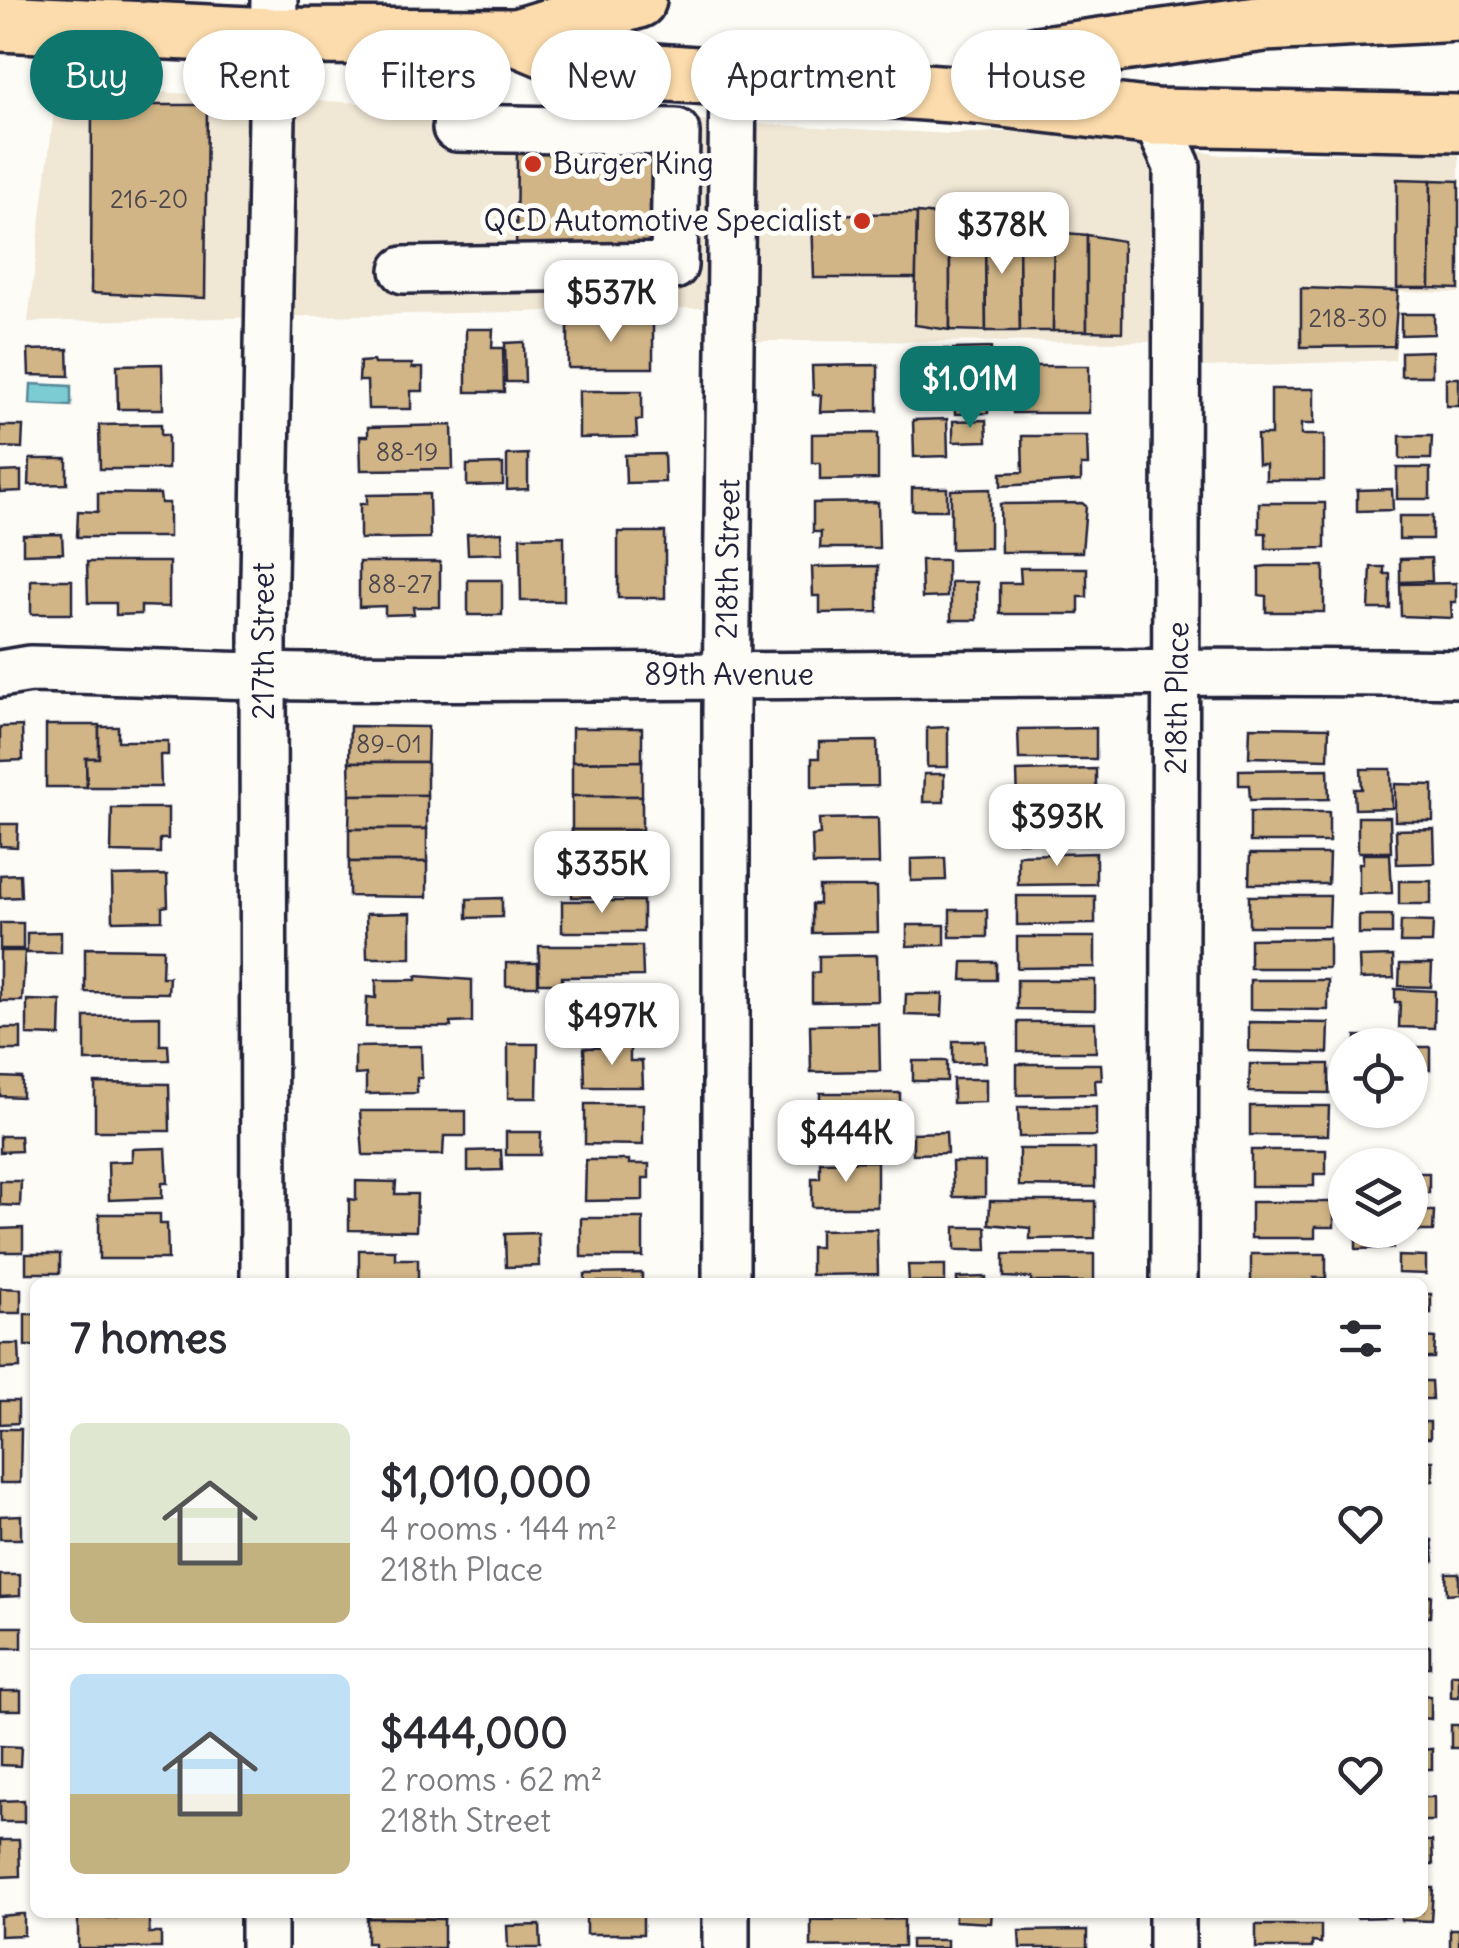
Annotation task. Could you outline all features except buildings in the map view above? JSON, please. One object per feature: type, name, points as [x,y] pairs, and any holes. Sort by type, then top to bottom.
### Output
[{"type":"main road","points":[[516,37],[638,0]]},
{"type":"main road","points":[[1121,43],[1264,23],[1459,13]]},
{"type":"main road","points":[[0,24],[273,18],[516,37],[588,67],[691,73]]},
{"type":"main road","points":[[1121,113],[1156,117],[1459,122]]},
{"type":"street","name":"217th Street","points":[[264,1278],[264,675],[273,18]]},
{"type":"street","name":"218th Place","points":[[1156,117],[1178,166],[1174,1278]]},
{"type":"street","name":"218th Street","points":[[726,1278],[726,676],[733,120]]},
{"type":"street","points":[[404,270],[674,266],[676,132],[456,128]]},
{"type":"street","name":"89th Avenue","points":[[0,674],[30,669],[264,675],[726,676],[1176,670],[1459,674]]},
{"type":"street","points":[[264,1918],[264,1948]]},
{"type":"street","points":[[726,1918],[726,1948]]},
{"type":"street","points":[[1172,1918],[1172,1948]]},
{"type":"shaded area","points":[[163,93],[183,94],[183,120],[325,120],[325,101],[345,102],[345,120],[511,120],[511,111],[531,112],[531,120],[671,119],[951,134],[1071,129],[1221,155],[1459,152],[1459,293],[1400,292],[1395,360],[1200,367],[1202,342],[703,341],[704,308],[28,322],[53,120],[163,120]]},
{"type":"water","points":[[31,384],[71,386],[71,406],[30,404]]},
{"type":"place","name":"Burger King","points":[[533,164]]},
{"type":"place","name":"QCD Automotive Specialist","points":[[862,221]]}]
